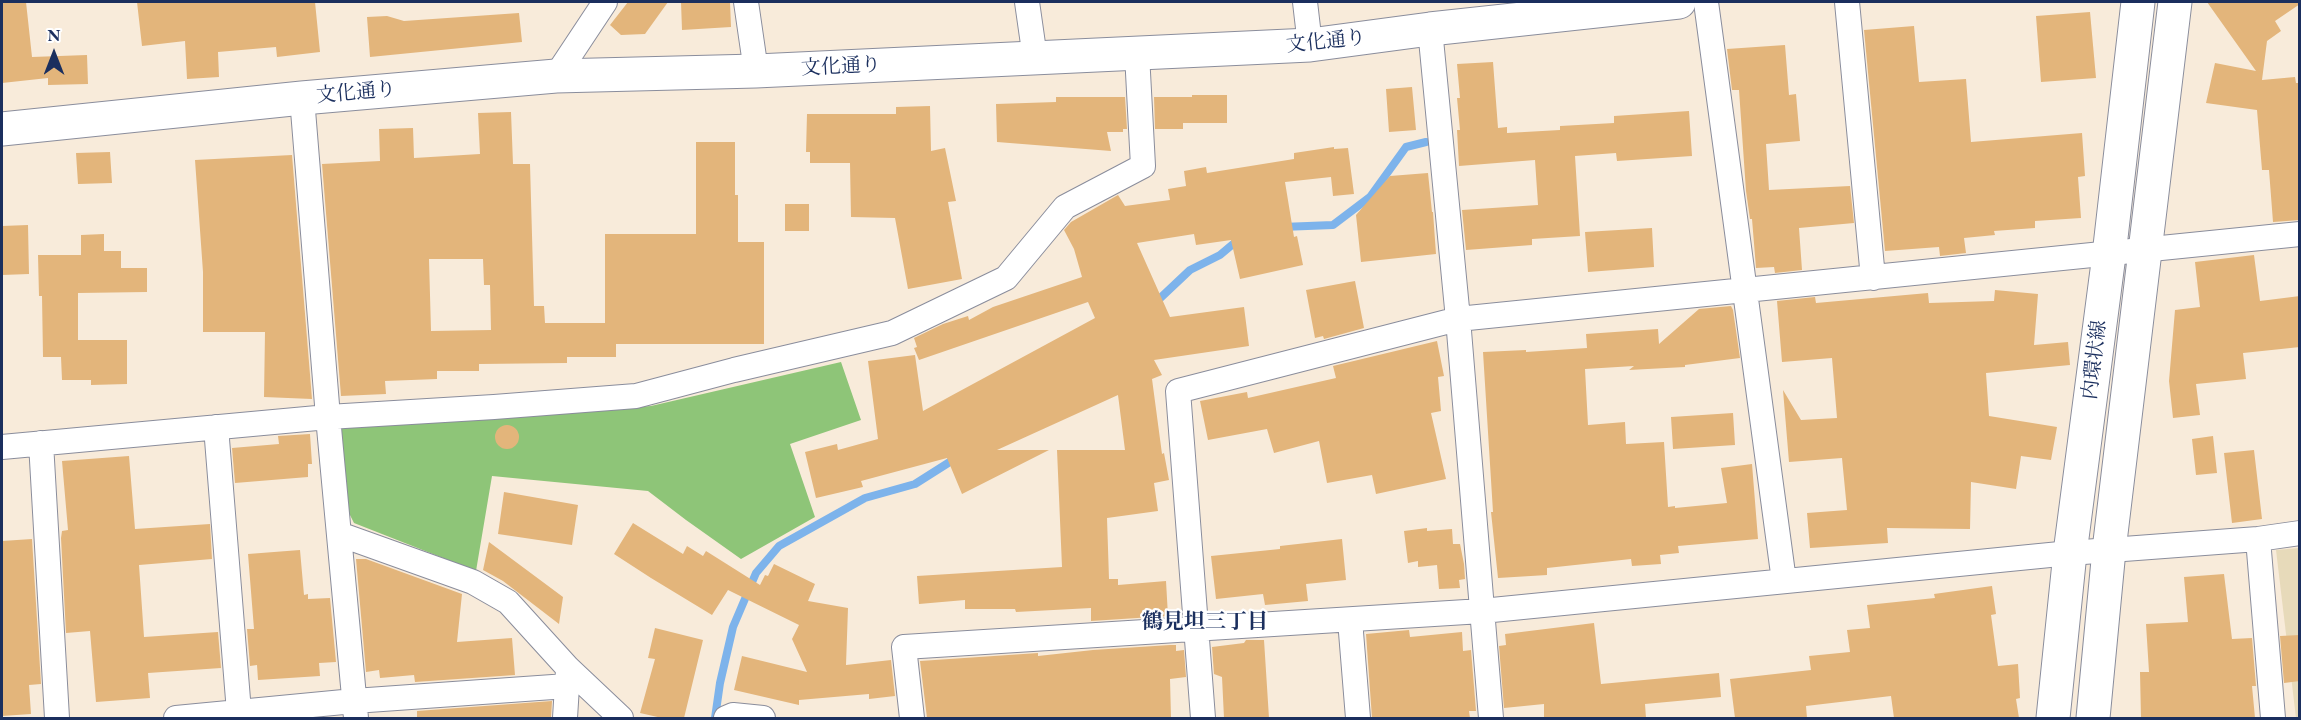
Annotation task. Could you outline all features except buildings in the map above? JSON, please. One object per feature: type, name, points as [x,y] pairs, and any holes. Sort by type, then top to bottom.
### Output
[{"type":"street","points":[[555,76],[605,2]]},
{"type":"street","points":[[746,2],[756,71]]},
{"type":"street","points":[[1027,2],[1035,58]]},
{"type":"street","points":[[1305,2],[1310,45]]},
{"type":"street","name":"文化通り","points":[[2,129],[302,98],[555,76],[756,71],[1310,45],[1585,7],[1679,2]]},
{"type":"street","points":[[1706,2],[1784,581]]},
{"type":"street","points":[[1847,2],[1874,278]]},
{"type":"street","name":"内環状線","points":[[2053,718],[2070,553],[2109,255],[2138,2]]},
{"type":"street","name":"内環状線","points":[[2093,718],[2109,550],[2175,2]]},
{"type":"street","points":[[1430,29],[1458,319],[1491,718]]},
{"type":"street","points":[[2,447],[328,417],[636,396],[734,370],[892,333],[1006,278],[1065,207],[1143,166],[1137,54]]},
{"type":"street","points":[[302,98],[355,710]]},
{"type":"street","points":[[1203,718],[1178,391],[1458,319],[2300,234]]},
{"type":"street","points":[[216,427],[239,712]]},
{"type":"street","points":[[41,443],[57,718]]},
{"type":"street","points":[[910,718],[904,647],[1482,611],[2070,553],[2258,539],[2300,533]]},
{"type":"street","points":[[339,534],[473,582],[508,602],[567,677],[621,718]]},
{"type":"street","points":[[2258,539],[2273,718]]},
{"type":"street","points":[[1350,620],[1358,718]]},
{"type":"street","points":[[176,718],[239,712],[355,710],[567,677]]},
{"type":"street","points":[[565,718],[567,677]]},
{"type":"street","points":[[726,718],[733,715],[763,718]]},
{"type":"shaded area","points":[[2299,548],[2299,718],[2296,718],[2276,550]]},
{"type":"green space","points":[[841,362],[861,420],[790,444],[815,517],[741,559],[648,491],[492,476],[476,571],[354,523],[347,509],[339,428],[651,406]]},
{"type":"waterway","points":[[1282,227],[1333,225],[1370,197],[1406,147],[1426,142]]},
{"type":"waterway","points":[[1155,303],[1190,270],[1220,255],[1239,239]]},
{"type":"waterway","points":[[715,718],[720,683],[733,627],[756,573],[779,546],[865,498],[915,484],[956,458]]},
{"type":"district","name":"鶴見坦三丁目","points":[[1205,622]]}]
